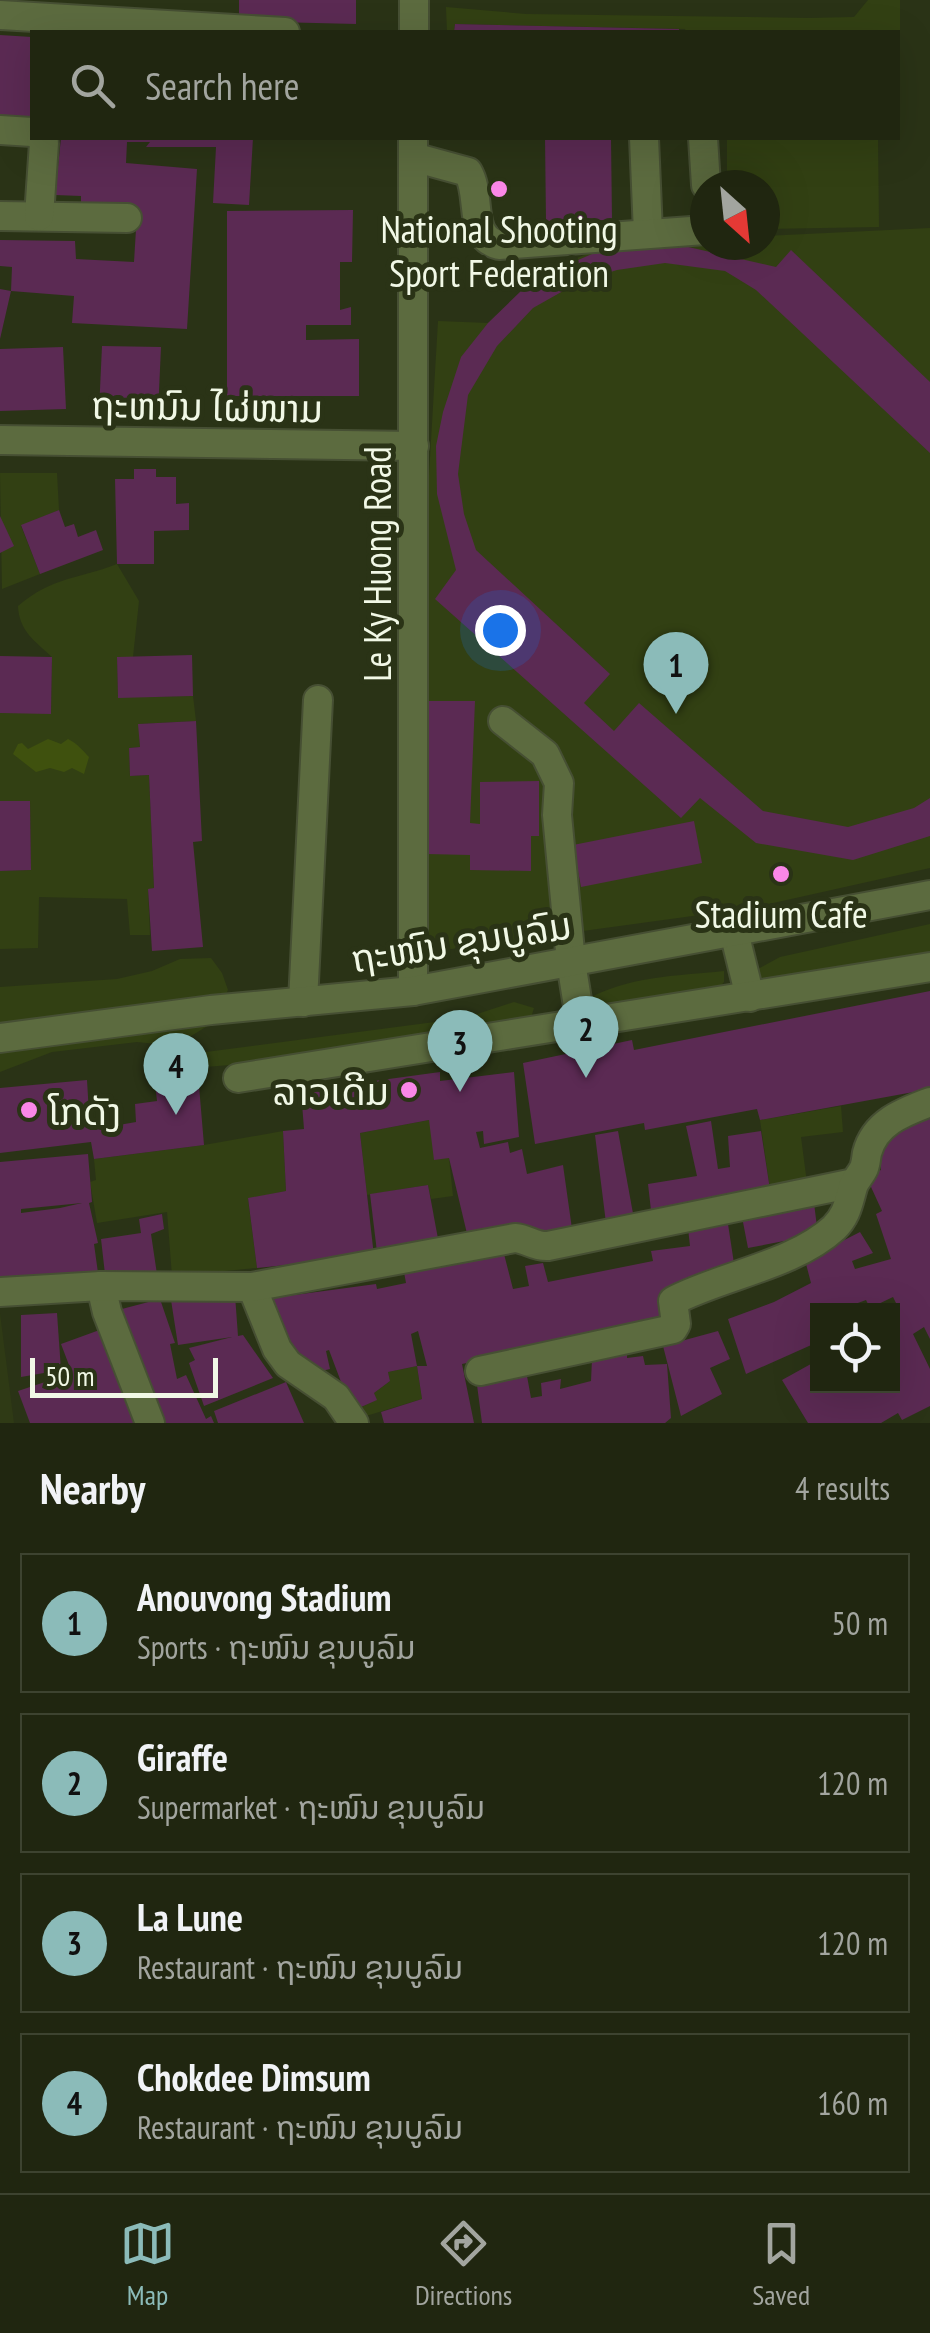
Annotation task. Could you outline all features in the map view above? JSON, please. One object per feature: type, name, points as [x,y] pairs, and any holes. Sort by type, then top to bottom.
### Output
[{"type":"street","points":[[414,0],[414,30]]},
{"type":"street","points":[[0,15],[251,30]]},
{"type":"street","points":[[0,130],[30,132]]},
{"type":"street","points":[[39,216],[43,140]]},
{"type":"street","points":[[644,140],[648,233]]},
{"type":"street","points":[[703,140],[705,170]]},
{"type":"street","points":[[414,147],[468,172],[475,184],[479,232],[487,242],[498,245],[690,233]]},
{"type":"street","name":"Le Ky Huong Road","points":[[413,991],[414,147]]},
{"type":"street","points":[[0,216],[126,218]]},
{"type":"street","name":"ຖະຫນົນ ໄຜ່ໜາມ","points":[[0,440],[414,446]]},
{"type":"street","points":[[303,1002],[318,700]]},
{"type":"street","points":[[503,722],[545,754],[559,783],[558,815],[571,962],[582,1025]]},
{"type":"street","name":"ຖະໜົນ ຂຸນບູລົມ","points":[[0,1038],[413,991],[930,895]]},
{"type":"street","points":[[734,932],[750,997]]},
{"type":"street","points":[[238,1078],[930,967]]},
{"type":"street","points":[[480,1372],[674,1329],[672,1301],[736,1278],[820,1239],[833,1228],[845,1216],[854,1183],[863,1172],[867,1150],[891,1118],[930,1102]]},
{"type":"street","points":[[0,1292],[101,1286],[252,1287],[515,1238],[534,1246],[548,1246],[854,1183]]},
{"type":"street","points":[[101,1286],[107,1312],[150,1423]]},
{"type":"street","points":[[252,1287],[277,1349],[288,1364],[336,1397],[354,1423]]},
{"type":"shaded area","points":[[868,0],[900,0],[900,30],[455,24],[454,30],[447,30],[446,7],[526,14],[854,17]]},
{"type":"shaded area","points":[[727,140],[878,140],[879,227],[780,229],[780,170],[727,170]]},
{"type":"shaded area","points":[[930,228],[930,868],[751,908],[422,953],[424,560],[438,321],[488,323],[529,287],[561,266],[595,251],[690,240],[690,260],[780,260],[780,235]]},
{"type":"shaded area","points":[[0,473],[57,473],[59,510],[21,526],[40,574],[2,589]]},
{"type":"shaded area","points":[[117,564],[139,601],[133,657],[117,657],[118,697],[193,696],[196,721],[139,724],[140,747],[129,748],[130,776],[149,775],[154,888],[148,890],[150,935],[130,935],[127,899],[39,897],[38,948],[0,949],[0,871],[31,870],[30,801],[0,801],[0,713],[51,713],[52,657],[25,629],[18,606],[54,584]]},
{"type":"shaded area","points":[[48,739],[61,744],[68,739],[80,748],[89,757],[84,774],[72,768],[64,772],[50,768],[36,772],[13,754],[18,744],[28,749]]},
{"type":"shaded area","points":[[930,924],[930,957],[760,989],[756,970],[780,957]]},
{"type":"shaded area","points":[[211,958],[228,990],[209,1025],[175,1046],[137,1042],[52,1052],[0,1072],[0,987],[117,979],[180,959]]},
{"type":"shaded area","points":[[724,971],[724,982],[718,989],[587,1012],[584,1001],[635,982]]},
{"type":"shaded area","points":[[514,1002],[534,1008],[529,1024],[321,1057],[206,1067],[185,1063],[191,1054],[465,1018]]},
{"type":"shaded area","points":[[841,1106],[843,1132],[801,1137],[807,1183],[771,1196],[760,1120]]},
{"type":"shaded area","points":[[429,1120],[449,1158],[453,1196],[431,1199],[428,1185],[367,1195],[360,1133]]},
{"type":"shaded area","points":[[283,1131],[286,1191],[248,1199],[257,1268],[172,1276],[167,1212],[97,1223],[90,1182],[96,1180],[94,1159]]},
{"type":"shaded area","points":[[0,1313],[14,1423],[0,1423]]},
{"type":"shaded area","points":[[417,1366],[422,1399],[366,1416],[359,1408],[376,1400],[374,1393],[390,1381],[388,1372]]},
{"type":"building","points":[[239,0],[356,0],[356,24],[239,21]]},
{"type":"building","points":[[455,24],[679,29],[679,30],[454,30]]},
{"type":"building","points":[[0,35],[30,37],[30,122],[0,118]]},
{"type":"building","points":[[61,140],[253,140],[249,205],[213,203],[216,147],[146,147],[150,142],[127,142],[126,163],[197,169],[187,329],[72,323],[74,296],[11,291],[12,267],[0,266],[0,240],[75,241],[76,259],[134,262],[137,213],[81,209],[81,196],[55,195]]},
{"type":"building","points":[[545,140],[611,140],[612,220],[546,221]]},
{"type":"building","points":[[353,210],[352,262],[340,262],[340,310],[351,307],[351,325],[306,325],[306,340],[359,339],[359,396],[227,396],[227,211]]},
{"type":"building","points":[[662,241],[690,247],[690,260],[745,260],[776,267],[791,250],[930,382],[930,453],[756,290],[725,271],[665,263],[617,270],[579,282],[533,308],[497,346],[468,395],[458,474],[464,514],[476,550],[610,674],[584,703],[614,731],[639,703],[763,811],[848,827],[914,808],[930,798],[930,836],[853,860],[756,843],[700,798],[681,818],[435,599],[456,570],[437,494],[436,446],[461,357],[521,291],[608,247]]},
{"type":"building","points":[[0,289],[11,291],[0,339]]},
{"type":"building","points":[[102,346],[161,347],[158,413],[99,411]]},
{"type":"building","points":[[63,347],[66,409],[0,411],[0,349]]},
{"type":"building","points":[[134,469],[156,469],[156,477],[176,477],[176,504],[189,503],[189,530],[154,531],[154,564],[117,564],[115,479],[134,479]]},
{"type":"building","points":[[59,510],[65,527],[74,524],[78,537],[96,530],[103,550],[40,574],[21,525]]},
{"type":"building","points":[[0,516],[14,546],[0,553]]},
{"type":"building","points":[[192,655],[193,696],[118,698],[117,657]]},
{"type":"building","points":[[0,656],[52,657],[51,714],[0,713]]},
{"type":"building","points":[[429,701],[475,701],[470,823],[480,824],[480,782],[539,781],[539,836],[531,836],[531,871],[470,870],[470,855],[426,854]]},
{"type":"building","points":[[196,721],[202,841],[193,842],[203,947],[152,951],[148,889],[154,888],[149,775],[130,776],[129,748],[140,747],[138,724]]},
{"type":"building","points":[[0,801],[30,801],[31,870],[0,871]]},
{"type":"building","points":[[694,821],[702,863],[581,887],[573,845]]},
{"type":"building","points":[[930,991],[930,1089],[760,1120],[757,1109],[645,1130],[644,1123],[535,1144],[523,1063],[632,1040],[634,1050]]},
{"type":"building","points":[[440,1072],[440,1081],[514,1072],[519,1137],[484,1144],[483,1131],[476,1132],[480,1148],[508,1142],[510,1153],[522,1149],[527,1174],[563,1165],[573,1236],[469,1242],[449,1158],[434,1160],[429,1120],[360,1133],[374,1256],[257,1268],[248,1198],[286,1191],[283,1131],[304,1129],[301,1091]]},
{"type":"building","points":[[154,1074],[198,1074],[204,1145],[94,1159],[91,1142],[0,1153],[0,1088],[87,1080],[90,1130],[136,1122],[135,1104],[157,1101]]},
{"type":"building","points":[[930,1118],[930,1339],[924,1327],[913,1334],[930,1369],[930,1406],[902,1420],[898,1413],[881,1423],[808,1423],[782,1380],[810,1364],[810,1393],[900,1393],[900,1303],[893,1297],[880,1303],[810,1303],[810,1346],[746,1374],[728,1319],[811,1283],[805,1260],[860,1232],[873,1253],[852,1261],[855,1269],[891,1259],[876,1214],[882,1211],[866,1176],[881,1170],[880,1147],[890,1133]]},
{"type":"building","points":[[711,1121],[718,1169],[730,1167],[728,1136],[761,1131],[771,1196],[652,1219],[648,1184],[697,1176],[686,1126]]},
{"type":"building","points":[[618,1131],[634,1219],[606,1223],[595,1135]]},
{"type":"building","points":[[88,1154],[92,1202],[89,1203],[98,1243],[94,1244],[99,1280],[0,1288],[0,1162]],"holes":[[[82,1203],[21,1213],[21,1209]]]},
{"type":"building","points":[[428,1185],[439,1244],[377,1252],[370,1194]]},
{"type":"building","points":[[814,1203],[818,1235],[786,1248],[784,1241],[748,1248],[742,1217]]},
{"type":"building","points":[[162,1214],[164,1229],[151,1234],[158,1281],[106,1283],[101,1239],[141,1233],[139,1219]]},
{"type":"building","points":[[728,1224],[735,1270],[691,1287],[659,1293],[664,1327],[490,1353],[490,1358],[462,1364],[474,1423],[384,1423],[381,1412],[422,1399],[417,1366],[388,1372],[390,1381],[374,1393],[377,1400],[352,1411],[329,1350],[326,1351],[330,1369],[310,1374],[284,1347],[272,1298],[376,1284],[377,1289],[406,1283],[404,1272],[451,1260],[504,1254],[513,1289],[529,1286],[525,1266],[543,1263],[548,1282],[653,1261],[651,1251],[690,1246],[688,1228]],"holes":[[[418,1331],[427,1366],[417,1366],[411,1334]]]},
{"type":"building","points":[[235,1295],[238,1336],[243,1335],[273,1378],[204,1406],[189,1363],[195,1360],[189,1348],[232,1337],[178,1345],[171,1300]]},
{"type":"building","points":[[160,1299],[175,1343],[170,1344],[177,1379],[186,1375],[206,1419],[211,1416],[214,1423],[157,1423],[118,1310]]},
{"type":"building","points":[[57,1313],[61,1370],[21,1377],[21,1315]]},
{"type":"building","points":[[105,1328],[139,1423],[30,1423],[18,1391],[72,1373],[61,1344]]},
{"type":"building","points":[[718,1331],[730,1359],[710,1368],[722,1394],[681,1416],[663,1346]]},
{"type":"building","points":[[627,1352],[627,1358],[643,1356],[645,1365],[667,1364],[671,1418],[665,1423],[482,1423],[477,1385],[527,1376],[531,1398],[542,1396],[541,1383],[561,1379],[560,1389],[591,1381],[592,1359]]},
{"type":"building","points":[[286,1382],[304,1423],[218,1423],[214,1411]]},
{"type":"place","name":"National Shooting Sport Federation","points":[[499,189]]},
{"type":"place","name":"Anouvong Stadium","points":[[676,714]]},
{"type":"place","name":"Stadium Cafe","points":[[781,874]]},
{"type":"place","name":"Giraffe","points":[[586,1078]]},
{"type":"place","name":"ລາວເດີມ","points":[[409,1090]]},
{"type":"place","name":"La Lune","points":[[460,1092]]},
{"type":"place","name":"ໂກດັງ","points":[[29,1110]]},
{"type":"place","name":"Chokdee Dimsum","points":[[176,1115]]}]
